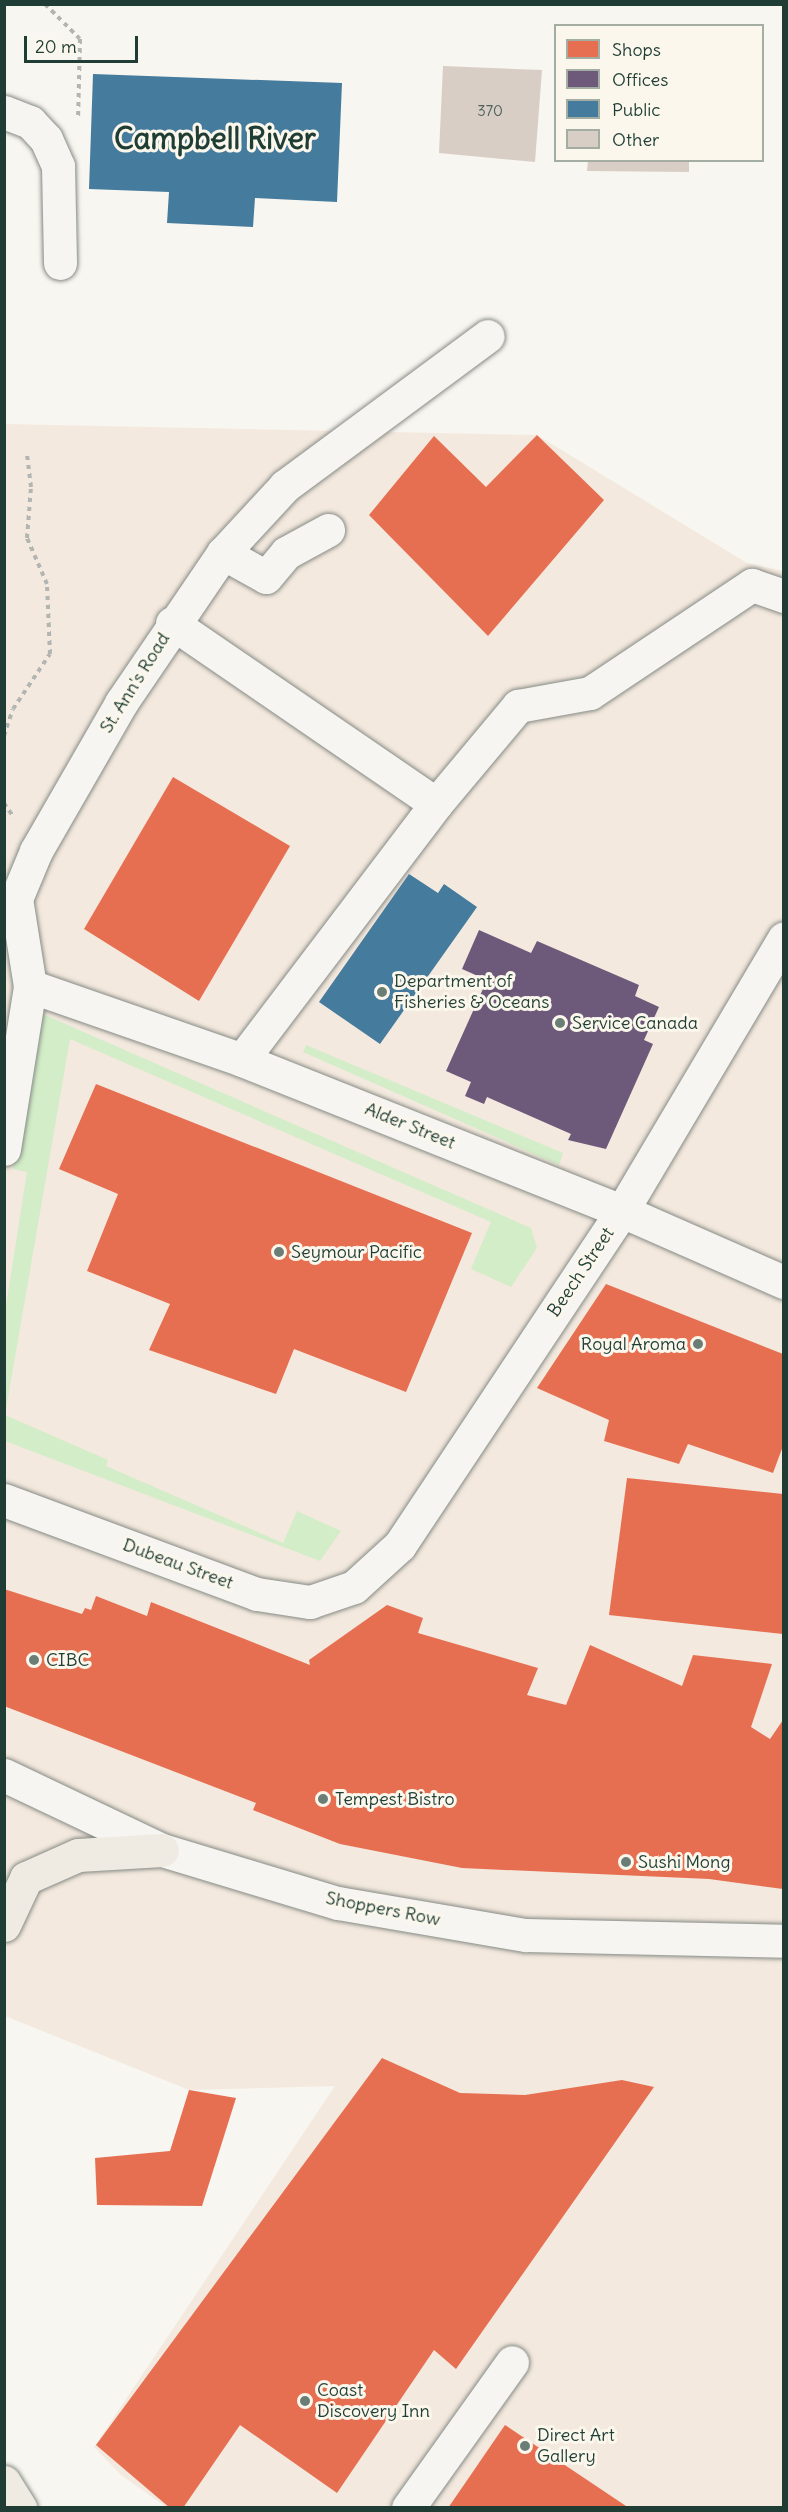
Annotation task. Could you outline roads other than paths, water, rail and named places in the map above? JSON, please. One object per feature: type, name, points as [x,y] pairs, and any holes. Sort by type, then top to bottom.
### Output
[{"type":"main road","points":[[4,1925],[26,1878],[78,1855],[162,1850]]},
{"type":"main road","points":[[4,2482],[20,2508]]},
{"type":"street","points":[[4,112],[30,122],[46,139],[58,165],[60,263]]},
{"type":"street","name":"St. Ann's Road","points":[[4,1149],[8,1112],[30,986],[10,892],[172,623],[223,553],[285,486],[488,336]]},
{"type":"street","points":[[223,553],[266,577],[286,553],[328,530]]},
{"type":"street","points":[[242,1059],[436,804],[518,706],[590,693],[752,585],[783,596]]},
{"type":"street","points":[[172,623],[436,804]]},
{"type":"street","name":"Beech Street","points":[[354,1587],[400,1545],[622,1211],[783,938]]},
{"type":"street","name":"Alder Street","points":[[30,986],[242,1059],[622,1211],[783,1282]]},
{"type":"street","name":"Dubeau Street","points":[[4,1500],[257,1594],[310,1602],[354,1587]]},
{"type":"street","name":"Shoppers Row","points":[[4,1775],[162,1850],[338,1903],[526,1935],[783,1941]]},
{"type":"street","points":[[408,2508],[512,2362]]},
{"type":"place","name":"Department of Fisheries & Oceans","points":[[382,992]]},
{"type":"place","name":"Service Canada","points":[[560,1023]]},
{"type":"place","name":"Seymour Pacific","points":[[279,1252]]},
{"type":"place","name":"Royal Aroma","points":[[698,1344]]},
{"type":"place","name":"CIBC","points":[[34,1660]]},
{"type":"place","name":"Tempest Bistro","points":[[323,1799]]},
{"type":"place","name":"Sushi Mong","points":[[626,1862]]},
{"type":"place","name":"Coast Discovery Inn","points":[[305,2401]]},
{"type":"place","name":"Direct Art Gallery","points":[[525,2446]]},
{"type":"district","name":"Campbell River","points":[[215,138]]}]
